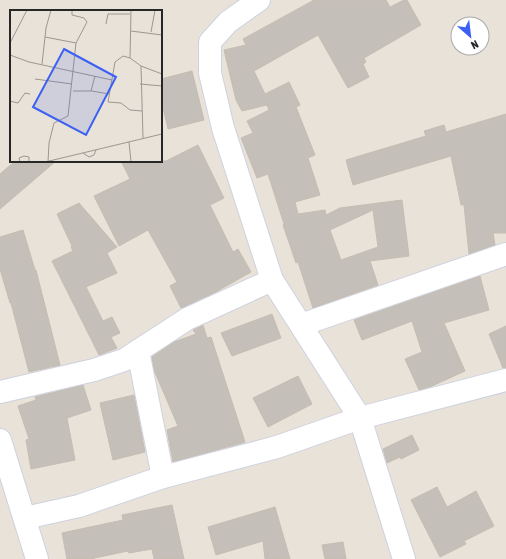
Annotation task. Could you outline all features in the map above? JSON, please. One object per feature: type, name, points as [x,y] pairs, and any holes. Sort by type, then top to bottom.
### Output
[{"type":"street","points":[[259,0],[228,22],[210,42],[210,73],[223,128],[272,280],[360,418],[404,559]]},
{"type":"street","points":[[301,325],[506,254]]},
{"type":"street","points":[[0,392],[94,370],[124,360],[187,319],[272,280]]},
{"type":"street","points":[[138,351],[163,477]]},
{"type":"street","points":[[25,518],[79,506],[163,477],[277,447],[360,418],[506,380]]},
{"type":"street","points":[[0,440],[38,559]]},
{"type":"building","points":[[314,0],[386,0],[390,7],[407,0],[421,25],[364,58],[366,62],[363,64],[369,77],[348,88],[318,35],[254,71],[265,94],[289,82],[300,105],[296,107],[315,155],[308,158],[320,195],[295,202],[298,214],[325,210],[326,215],[340,208],[402,200],[409,256],[370,261],[378,285],[313,308],[298,262],[296,263],[283,225],[284,224],[268,174],[257,178],[241,138],[253,133],[247,121],[269,110],[267,105],[242,111],[236,100],[224,50],[246,45],[243,39]],"holes":[[[373,210],[378,247],[341,260],[330,230]]]},
{"type":"building","points":[[192,71],[204,120],[168,129],[162,103],[162,79]]},
{"type":"building","points":[[506,114],[506,233],[493,233],[495,245],[469,254],[464,205],[461,205],[451,156],[353,185],[346,160],[426,136],[424,131],[444,125],[446,132]]},
{"type":"building","points":[[198,145],[224,198],[210,205],[233,252],[238,249],[251,272],[214,293],[181,308],[170,286],[177,282],[148,230],[119,246],[94,196],[130,179],[122,162],[166,161]]},
{"type":"building","points":[[14,162],[55,162],[0,209],[0,174]]},
{"type":"building","points":[[79,203],[117,247],[107,253],[117,273],[86,287],[103,321],[112,317],[120,333],[111,337],[117,348],[99,355],[52,261],[73,251],[57,214]]},
{"type":"building","points":[[23,230],[36,270],[60,365],[29,372],[11,303],[0,269],[0,237]]},
{"type":"building","points":[[480,276],[489,310],[444,323],[465,371],[432,386],[419,390],[405,359],[422,352],[412,321],[362,340],[354,320]]},
{"type":"building","points":[[272,314],[281,338],[232,356],[221,333]]},
{"type":"building","points":[[203,325],[207,338],[211,337],[245,442],[173,462],[167,430],[178,426],[154,370],[152,357],[174,342],[196,334],[193,330]]},
{"type":"building","points":[[506,326],[506,368],[503,368],[489,334]]},
{"type":"building","points":[[298,376],[312,404],[268,427],[253,398]]},
{"type":"building","points":[[83,385],[91,410],[67,418],[75,460],[31,469],[26,440],[29,439],[18,406],[36,400],[35,397]]},
{"type":"building","points":[[134,395],[145,452],[113,460],[100,403]]},
{"type":"building","points":[[412,435],[419,450],[401,459],[400,457],[387,463],[383,449]]},
{"type":"building","points":[[437,487],[447,507],[476,491],[494,526],[464,541],[466,544],[440,557],[411,500]]},
{"type":"building","points":[[172,505],[184,559],[154,559],[152,549],[129,553],[128,551],[90,559],[67,559],[62,533],[123,520],[122,515]]},
{"type":"building","points":[[275,507],[290,559],[265,559],[263,541],[216,555],[208,527]]},
{"type":"building","points":[[343,542],[346,559],[325,559],[322,545]]}]
